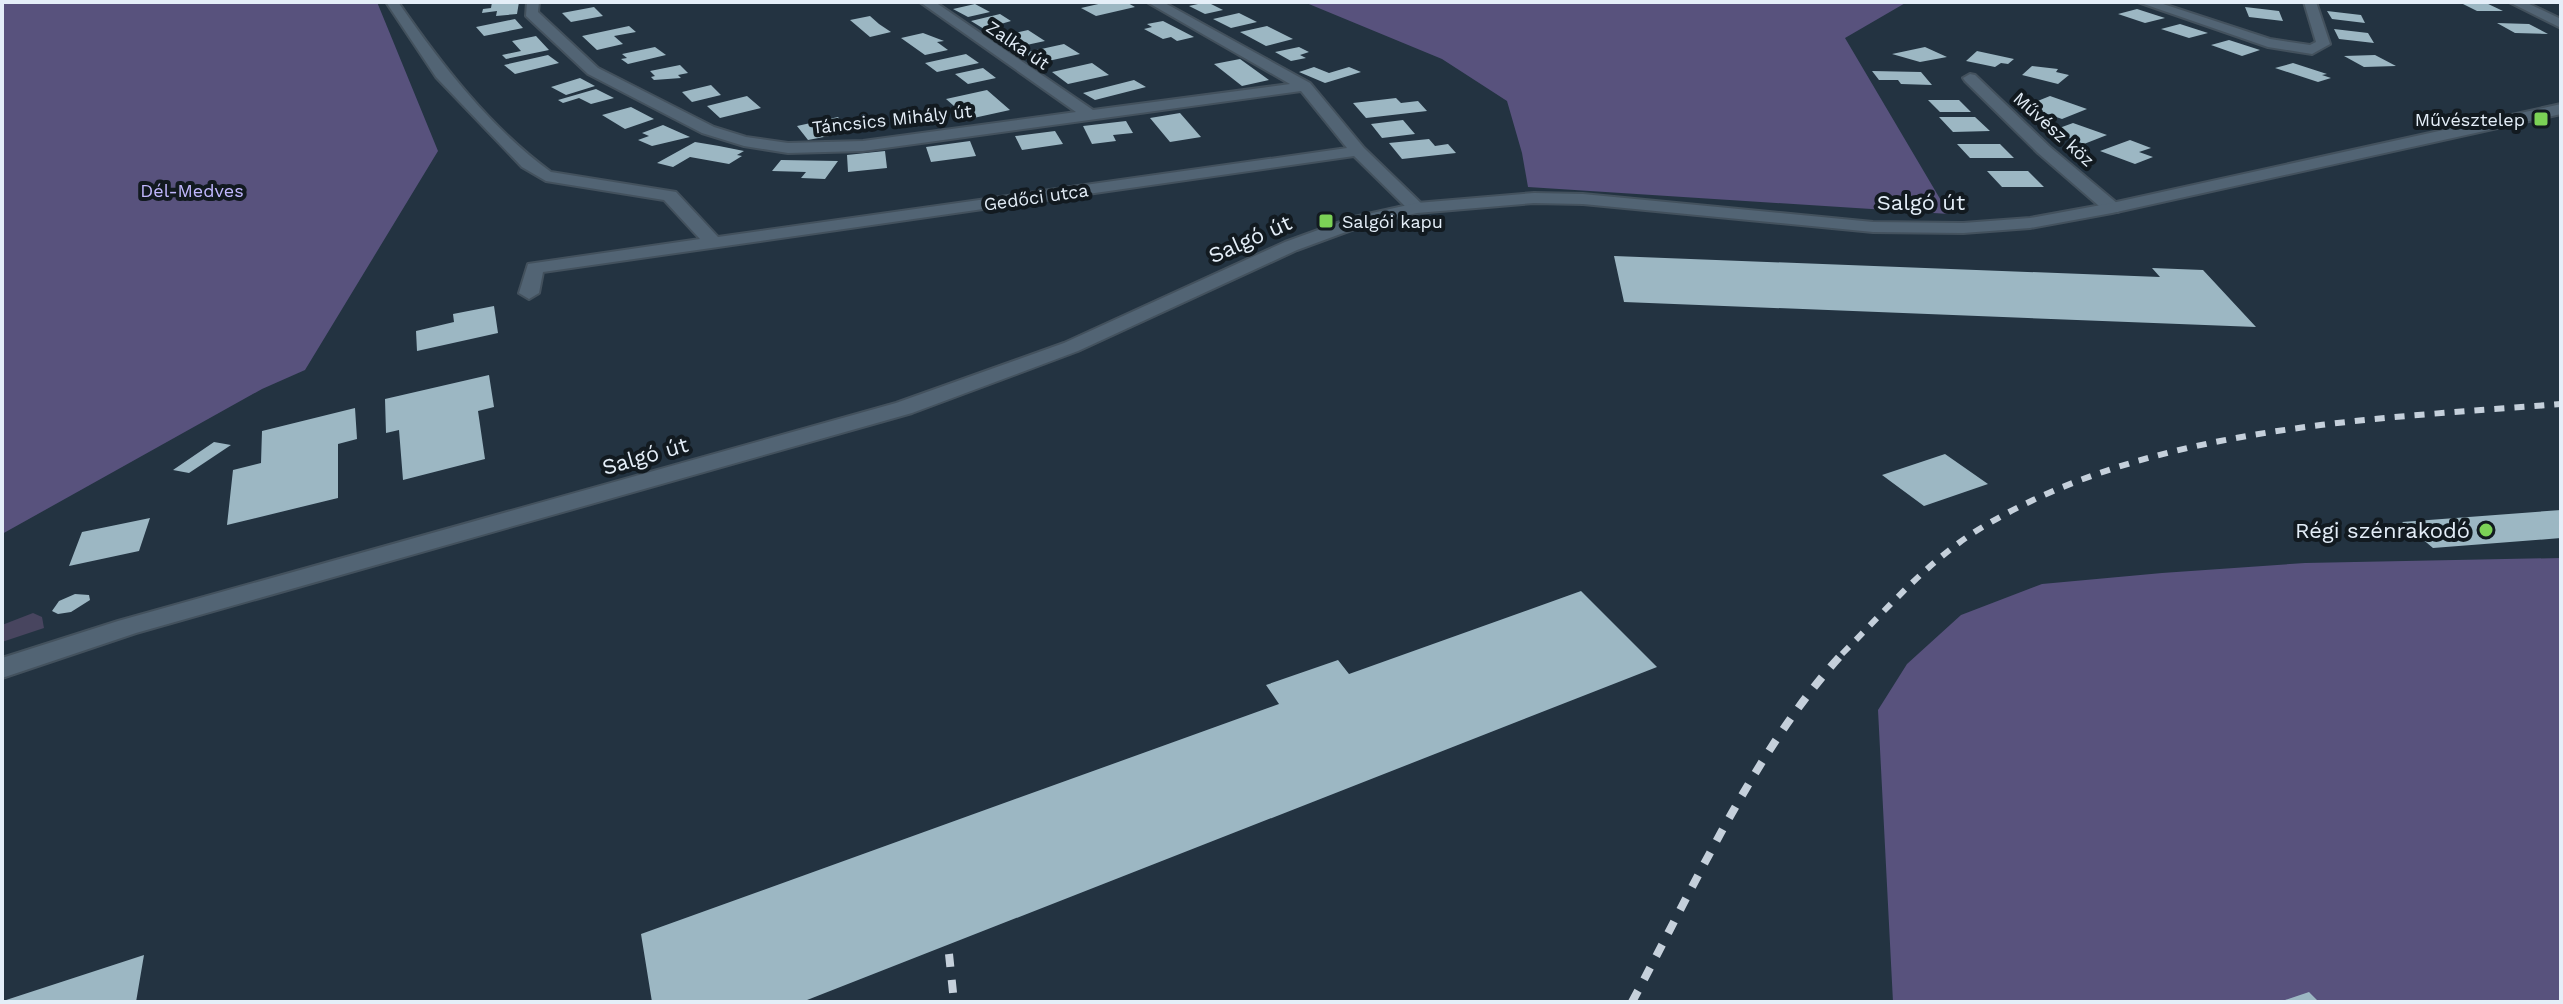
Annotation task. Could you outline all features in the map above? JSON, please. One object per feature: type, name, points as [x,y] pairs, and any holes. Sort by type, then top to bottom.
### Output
[{"type":"street","points":[[392,2],[441,74],[528,163],[546,176],[670,196],[713,242]]},
{"type":"street","name":"Táncsics Mihály út","points":[[533,2],[531,13],[593,71],[708,130],[744,141],[823,149],[1305,86]]},
{"type":"street","name":"Zalka út","points":[[926,2],[1091,116]]},
{"type":"street","points":[[1153,2],[1305,86],[1358,151],[1417,208]]},
{"type":"street","points":[[2144,2],[2268,43],[2312,50],[2323,44],[2310,2]]},
{"type":"street","points":[[2515,2],[2561,24]]},
{"type":"street","name":"Művész köz","points":[[1970,78],[2044,150],[2112,208]]},
{"type":"street","name":"Salgó út","points":[[2,668],[127,627],[904,408],[1071,347],[1291,246],[1360,221],[1417,208],[1534,198],[1583,199],[1873,227],[1963,228],[2030,223],[2112,208],[2561,109]]},
{"type":"street","name":"Gedőci utca","points":[[529,293],[535,268],[1358,151]]},
{"type":"shaded area","points":[[33,613],[42,617],[44,628],[2,642],[2,625]]},
{"type":"green space","name":"Dél-Medves","points":[[2,2],[377,2],[438,151],[305,370],[262,389],[2,534]]},
{"type":"green space","points":[[1304,2],[1907,2],[1845,38],[1949,214],[1528,187],[1507,101],[1442,59]]},
{"type":"green space","points":[[2561,558],[2561,1002],[1893,1002],[1878,710],[1907,664],[1961,615],[2042,584],[2305,563]]},
{"type":"building","points":[[492,2],[519,2],[517,14],[496,16],[497,11],[482,13],[483,9],[491,8]]},
{"type":"building","points":[[1107,2],[1126,2],[1135,7],[1096,16],[1081,8]]},
{"type":"building","points":[[1207,2],[1223,10],[1205,14],[1189,6]]},
{"type":"building","points":[[2459,2],[2484,2],[2503,11],[2477,11]]},
{"type":"building","points":[[975,4],[990,12],[968,17],[953,9]]},
{"type":"building","points":[[594,7],[603,16],[571,22],[562,13]]},
{"type":"building","points":[[2245,7],[2279,11],[2283,21],[2249,17]]},
{"type":"building","points":[[2137,9],[2165,18],[2145,23],[2118,14]]},
{"type":"building","points":[[2327,11],[2361,15],[2365,23],[2332,19]]},
{"type":"building","points":[[1239,13],[1257,22],[1231,28],[1213,19]]},
{"type":"building","points":[[1000,14],[1011,21],[984,29],[971,21]]},
{"type":"building","points":[[870,16],[891,32],[870,37],[850,20]]},
{"type":"building","points":[[515,19],[523,28],[484,36],[476,27]]},
{"type":"building","points":[[1163,21],[1194,37],[1177,41],[1171,37],[1163,39],[1144,29],[1152,27],[1147,24]]},
{"type":"building","points":[[2497,23],[2529,24],[2548,34],[2515,33]]},
{"type":"building","points":[[2180,24],[2208,33],[2189,38],[2161,29]]},
{"type":"building","points":[[629,26],[636,32],[614,36],[623,44],[597,50],[582,36]]},
{"type":"building","points":[[1267,26],[1293,39],[1266,46],[1240,32]]},
{"type":"building","points":[[2334,29],[2368,33],[2374,43],[2339,39]]},
{"type":"building","points":[[1028,30],[1045,41],[1013,48],[997,37]]},
{"type":"building","points":[[923,33],[944,41],[937,42],[948,50],[925,55],[901,38]]},
{"type":"building","points":[[536,36],[549,50],[506,59],[502,55],[521,51],[512,41]]},
{"type":"building","points":[[2229,40],[2260,50],[2242,56],[2211,45]]},
{"type":"building","points":[[1064,44],[1080,54],[1039,63],[1023,53]]},
{"type":"building","points":[[655,47],[666,55],[628,64],[621,59],[627,58],[622,54]]},
{"type":"building","points":[[1299,47],[1309,52],[1300,55],[1306,58],[1291,61],[1275,52]]},
{"type":"building","points":[[1925,47],[1947,57],[1920,62],[1892,54]]},
{"type":"building","points":[[1977,51],[2014,59],[1995,67],[1966,61]]},
{"type":"building","points":[[966,54],[979,63],[937,72],[925,63]]},
{"type":"building","points":[[548,55],[559,63],[515,74],[504,65]]},
{"type":"building","points":[[2375,55],[2396,66],[2364,67],[2344,56]]},
{"type":"building","points":[[1240,59],[1269,80],[1242,86],[1214,64]]},
{"type":"building","points":[[1092,63],[1109,75],[1068,84],[1052,72]]},
{"type":"building","points":[[2293,63],[2331,78],[2318,82],[2275,68]]},
{"type":"building","points":[[680,65],[688,73],[678,75],[681,78],[654,80],[651,77],[655,76],[650,71]]},
{"type":"building","points":[[2032,66],[2058,69],[2056,72],[2069,75],[2058,84],[2022,75]]},
{"type":"building","points":[[1314,67],[1329,73],[1349,67],[1361,72],[1325,83],[1299,72]]},
{"type":"building","points":[[983,68],[996,78],[968,84],[955,74]]},
{"type":"building","points":[[1872,71],[1921,72],[1932,85],[1879,80]]},
{"type":"building","points":[[580,78],[595,86],[566,95],[551,87]]},
{"type":"building","points":[[1134,80],[1146,87],[1095,100],[1083,93]]},
{"type":"building","points":[[711,85],[721,95],[692,102],[682,92]]},
{"type":"building","points":[[596,89],[614,98],[591,104],[579,98],[563,103],[558,100]]},
{"type":"building","points":[[987,90],[1010,110],[969,119],[946,99]]},
{"type":"building","points":[[747,96],[761,108],[720,118],[707,106]]},
{"type":"building","points":[[2050,96],[2087,109],[2062,119],[2025,106]]},
{"type":"building","points":[[1396,98],[1401,103],[1418,101],[1427,111],[1366,118],[1353,103]]},
{"type":"building","points":[[1928,100],[1959,100],[1971,112],[1940,112]]},
{"type":"building","points":[[631,107],[654,119],[625,129],[602,115]]},
{"type":"building","points":[[1180,113],[1201,137],[1170,142],[1150,118]]},
{"type":"building","points":[[838,117],[850,132],[808,140],[797,126]]},
{"type":"building","points":[[1939,117],[1975,117],[1990,131],[1953,132]]},
{"type":"building","points":[[1403,120],[1415,134],[1382,138],[1371,124]]},
{"type":"building","points":[[1126,121],[1133,133],[1113,135],[1116,141],[1092,144],[1083,126]]},
{"type":"building","points":[[2073,123],[2107,135],[2084,144],[2051,131]]},
{"type":"building","points":[[663,125],[690,137],[652,146],[638,140],[649,136],[642,133]]},
{"type":"building","points":[[1055,131],[1063,144],[1022,150],[1015,136]]},
{"type":"building","points":[[1429,139],[1435,146],[1448,144],[1456,153],[1402,159],[1389,143]]},
{"type":"building","points":[[2130,140],[2151,148],[2139,152],[2153,157],[2135,164],[2100,151]]},
{"type":"building","points":[[970,141],[976,156],[931,162],[926,147]]},
{"type":"building","points":[[695,142],[744,151],[737,155],[742,156],[729,164],[690,157],[673,167],[657,163]]},
{"type":"building","points":[[1957,144],[2000,144],[2014,158],[1970,158]]},
{"type":"building","points":[[885,151],[887,168],[848,172],[847,155]]},
{"type":"building","points":[[781,160],[838,161],[825,179],[801,178],[806,172],[772,171]]},
{"type":"building","points":[[1987,171],[2028,171],[2044,187],[2002,187]]},
{"type":"building","points":[[1614,256],[2160,277],[2152,268],[2203,270],[2256,327],[1624,302]]},
{"type":"building","points":[[494,306],[498,333],[417,351],[416,331],[454,322],[453,314]]},
{"type":"building","points":[[489,375],[494,407],[478,411],[485,459],[403,480],[399,430],[386,433],[385,399]]},
{"type":"building","points":[[355,408],[357,439],[338,444],[338,498],[227,525],[233,470],[261,463],[262,431]]},
{"type":"building","points":[[214,442],[231,445],[189,473],[173,470]]},
{"type":"building","points":[[1945,454],[1988,484],[1924,506],[1882,475]]},
{"type":"building","name":"Régi szénrakodó","points":[[2561,510],[2561,538],[2433,548],[2402,522]]},
{"type":"building","points":[[150,518],[139,551],[69,566],[82,532]]},
{"type":"building","points":[[1581,591],[1657,667],[802,1002],[652,1002],[641,934],[1279,704],[1266,685],[1338,660],[1349,674]]},
{"type":"building","points":[[75,594],[89,595],[90,600],[71,612],[58,614],[52,611],[59,601]]},
{"type":"building","points":[[144,955],[136,1002],[3,1002],[3,1001]]},
{"type":"building","points":[[2309,992],[2319,1002],[2282,1002],[2282,1001]]},
{"type":"railway","points":[[1842,654],[1910,585],[1966,538],[2051,492],[2120,466],[2191,447],[2265,433],[2414,415],[2561,404]]},
{"type":"railway","points":[[1632,1002],[1755,774],[1812,689],[1844,652]]},
{"type":"railway","points":[[949,954],[954,1002]]},
{"type":"place","name":"Művésztelep","points":[[2541,119]]},
{"type":"place","name":"Salgói kapu","points":[[1326,221]]},
{"type":"place","name":"Régi szénrakodó","points":[[2486,530]]}]
